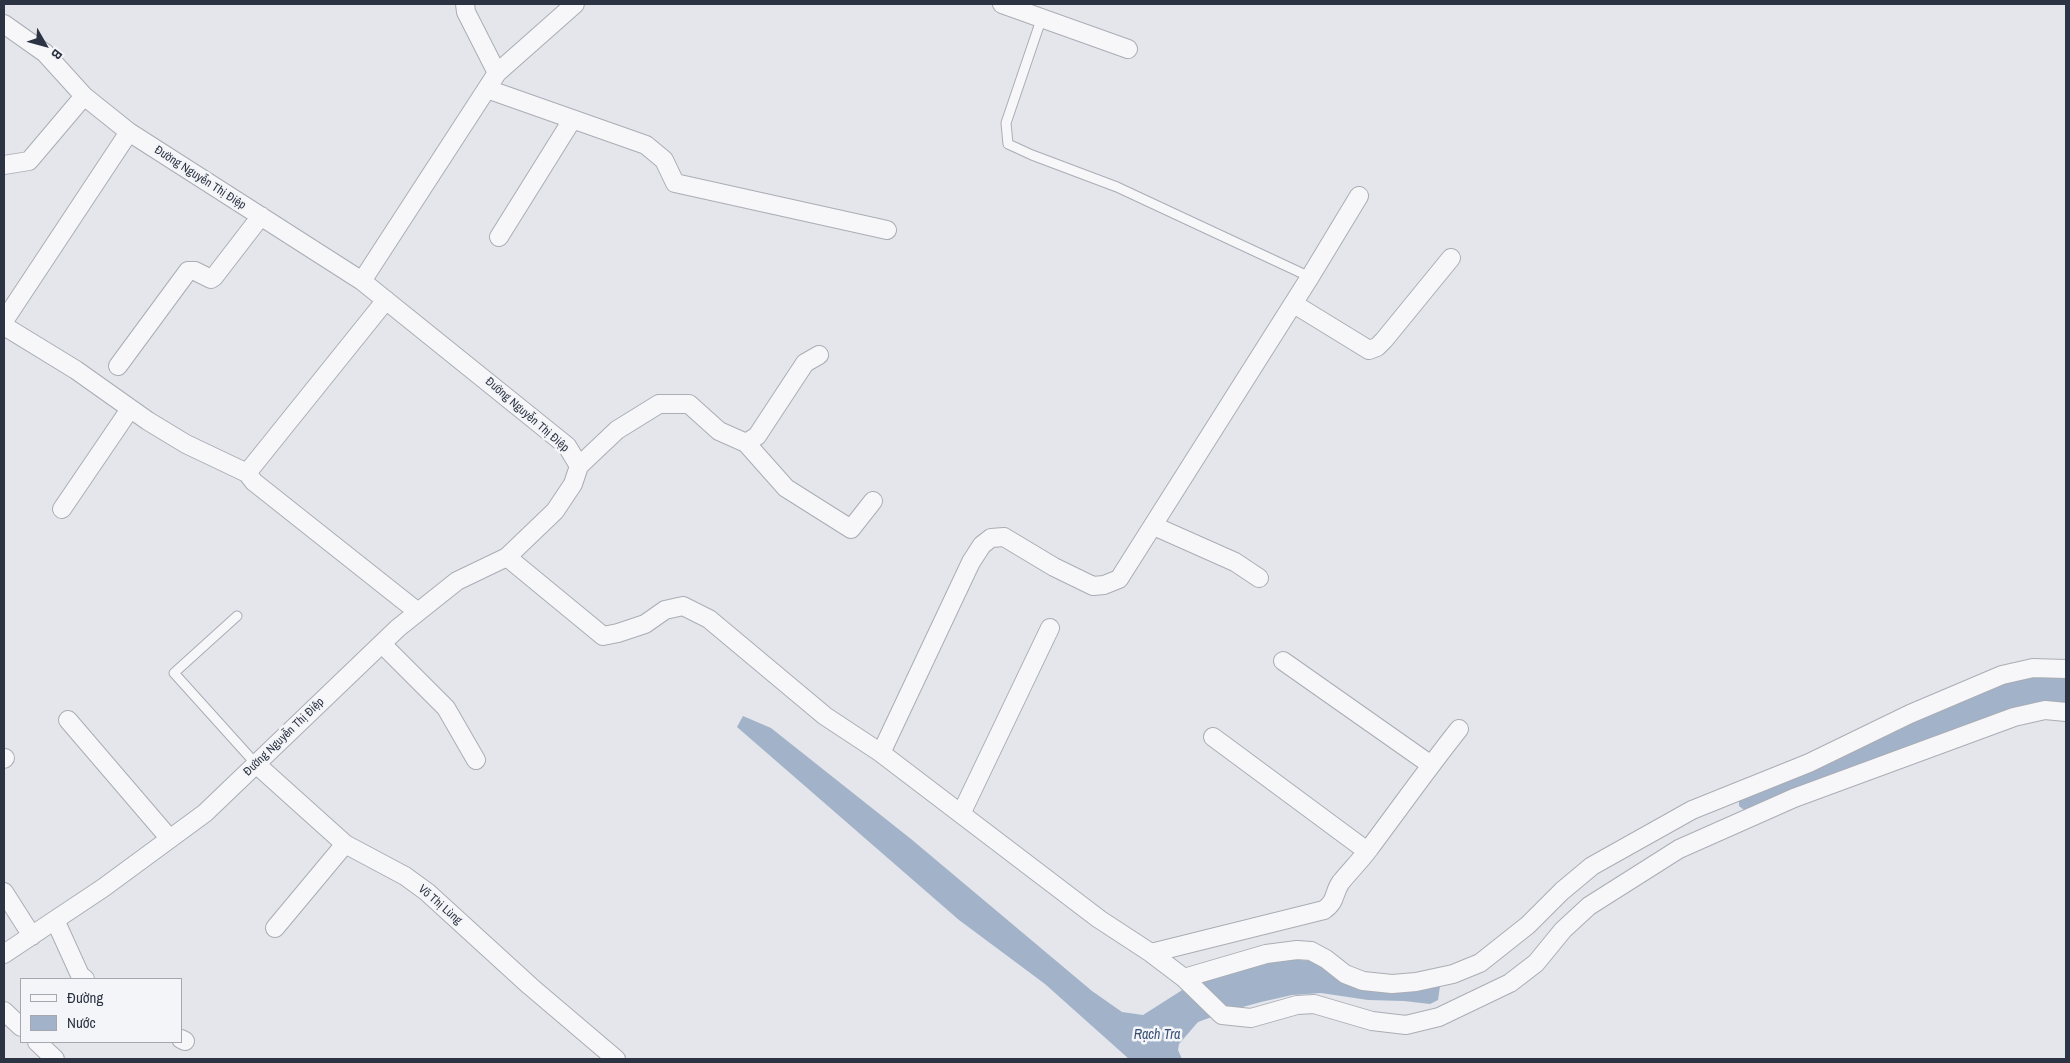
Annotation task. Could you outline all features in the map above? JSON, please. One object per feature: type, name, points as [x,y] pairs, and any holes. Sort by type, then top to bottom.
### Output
[{"type":"street","points":[[465,4],[466,12],[497,73]]},
{"type":"street","points":[[362,281],[497,73],[575,4]]},
{"type":"street","points":[[1002,4],[1128,49]]},
{"type":"street","name":"Đường Nguyễn Thị Điệp","points":[[4,24],[45,53],[84,96],[129,132],[362,281],[566,446],[579,466],[573,484],[555,511],[508,557],[457,581],[418,612],[205,813],[4,954]]},
{"type":"street","points":[[487,89],[646,145],[664,160],[675,183],[887,230]]},
{"type":"street","points":[[4,165],[29,161],[84,96]]},
{"type":"street","points":[[499,237],[572,120]]},
{"type":"street","points":[[4,321],[129,132]]},
{"type":"street","points":[[881,753],[971,562],[982,544],[991,538],[1004,537],[1054,567],[1093,586],[1104,585],[1119,579],[1294,304],[1359,196]]},
{"type":"street","points":[[118,366],[188,271],[195,271],[211,279],[214,277],[261,216]]},
{"type":"street","points":[[1294,304],[1368,350],[1377,347],[1384,340],[1451,258]]},
{"type":"street","points":[[247,473],[386,300]]},
{"type":"street","points":[[4,326],[76,370],[130,409],[186,444],[247,473],[268,494],[418,612]]},
{"type":"street","points":[[746,443],[756,436],[805,363],[819,355]]},
{"type":"street","points":[[579,466],[617,430],[659,404],[689,404],[719,431],[746,443],[786,488],[851,529],[873,501]]},
{"type":"street","points":[[62,509],[130,409]]},
{"type":"street","points":[[1154,526],[1235,562],[1259,578]]},
{"type":"street","points":[[508,557],[603,636],[645,624],[665,610],[684,606],[709,619],[825,716],[881,753],[1099,919],[1187,980],[1222,1015],[1251,1018],[1297,1005],[1314,1004],[1372,1021],[1406,1025],[1439,1017],[1510,984],[1536,963],[1563,930],[1589,906],[1679,849],[1794,798],[2014,717],[2045,710],[2066,712]]},
{"type":"street","points":[[961,814],[1050,628]]},
{"type":"street","points":[[382,644],[446,708],[476,760]]},
{"type":"street","points":[[1283,661],[1431,765]]},
{"type":"street","points":[[1187,980],[1266,954],[1297,950],[1311,951],[1326,959],[1345,974],[1363,980],[1392,984],[1416,982],[1453,974],[1480,963],[1528,925],[1562,891],[1592,866],[1692,810],[1809,763],[1910,714],[2002,675],[2033,668],[2066,669]]},
{"type":"street","points":[[68,720],[170,839]]},
{"type":"street","points":[[1151,954],[1324,910],[1331,906],[1335,900],[1336,889],[1341,882],[1460,729]]},
{"type":"street","points":[[1212,736],[1367,851]]},
{"type":"street","name":"Võ Thị Lùng","points":[[256,764],[345,844],[404,876],[427,892],[530,986],[616,1059]]},
{"type":"street","points":[[275,928],[345,844]]},
{"type":"street","points":[[4,892],[32,936]]},
{"type":"street","points":[[55,920],[80,975],[84,978]]},
{"type":"street","points":[[4,1011],[20,1027]]},
{"type":"street","points":[[38,1043],[56,1059]]},
{"type":"lane","points":[[1042,17],[1006,123],[1008,144],[1117,187],[1310,277]]},
{"type":"lane","points":[[237,616],[174,673],[256,764]]},
{"type":"water","points":[[2066,675],[2066,707],[1947,738],[1744,810],[1739,806],[1739,799],[2013,677]]},
{"type":"water","name":"Rạch Tra","points":[[743,716],[771,728],[911,839],[1092,991],[1122,1012],[1143,1015],[1198,980],[1279,959],[1318,961],[1338,974],[1440,986],[1438,1000],[1430,1004],[1368,1000],[1321,993],[1292,995],[1228,1011],[1198,1022],[1179,1044],[1178,1050],[1182,1059],[1129,1059],[1045,984],[959,920],[737,727]]}]
